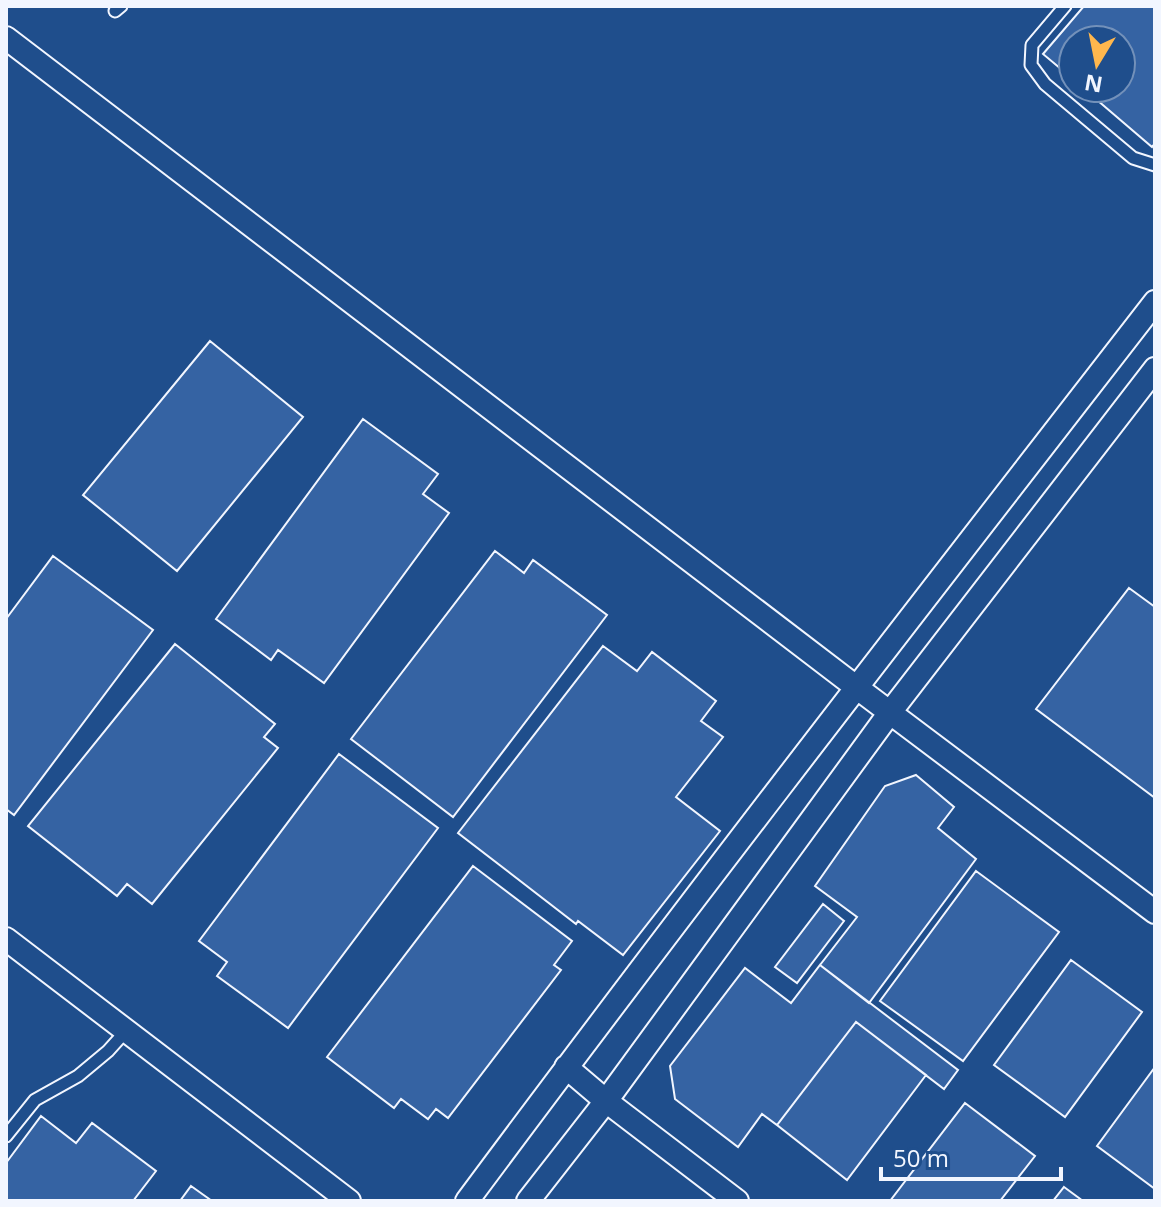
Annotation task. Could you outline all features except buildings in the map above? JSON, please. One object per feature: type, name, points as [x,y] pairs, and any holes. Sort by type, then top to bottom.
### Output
[{"type":"street","points":[[6,38],[1155,912]]},
{"type":"street","points":[[467,1201],[856,687],[1155,302]]},
{"type":"street","points":[[528,1201],[606,1101],[891,711],[1155,369]]},
{"type":"street","points":[[6,939],[349,1201]]},
{"type":"street","points":[[566,1067],[737,1201]]},
{"type":"lane","points":[[1065,6],[1032,45],[1031,65],[1045,84],[1133,158],[1155,165]]},
{"type":"lane","points":[[6,1136],[35,1100],[78,1076],[126,1031]]}]
